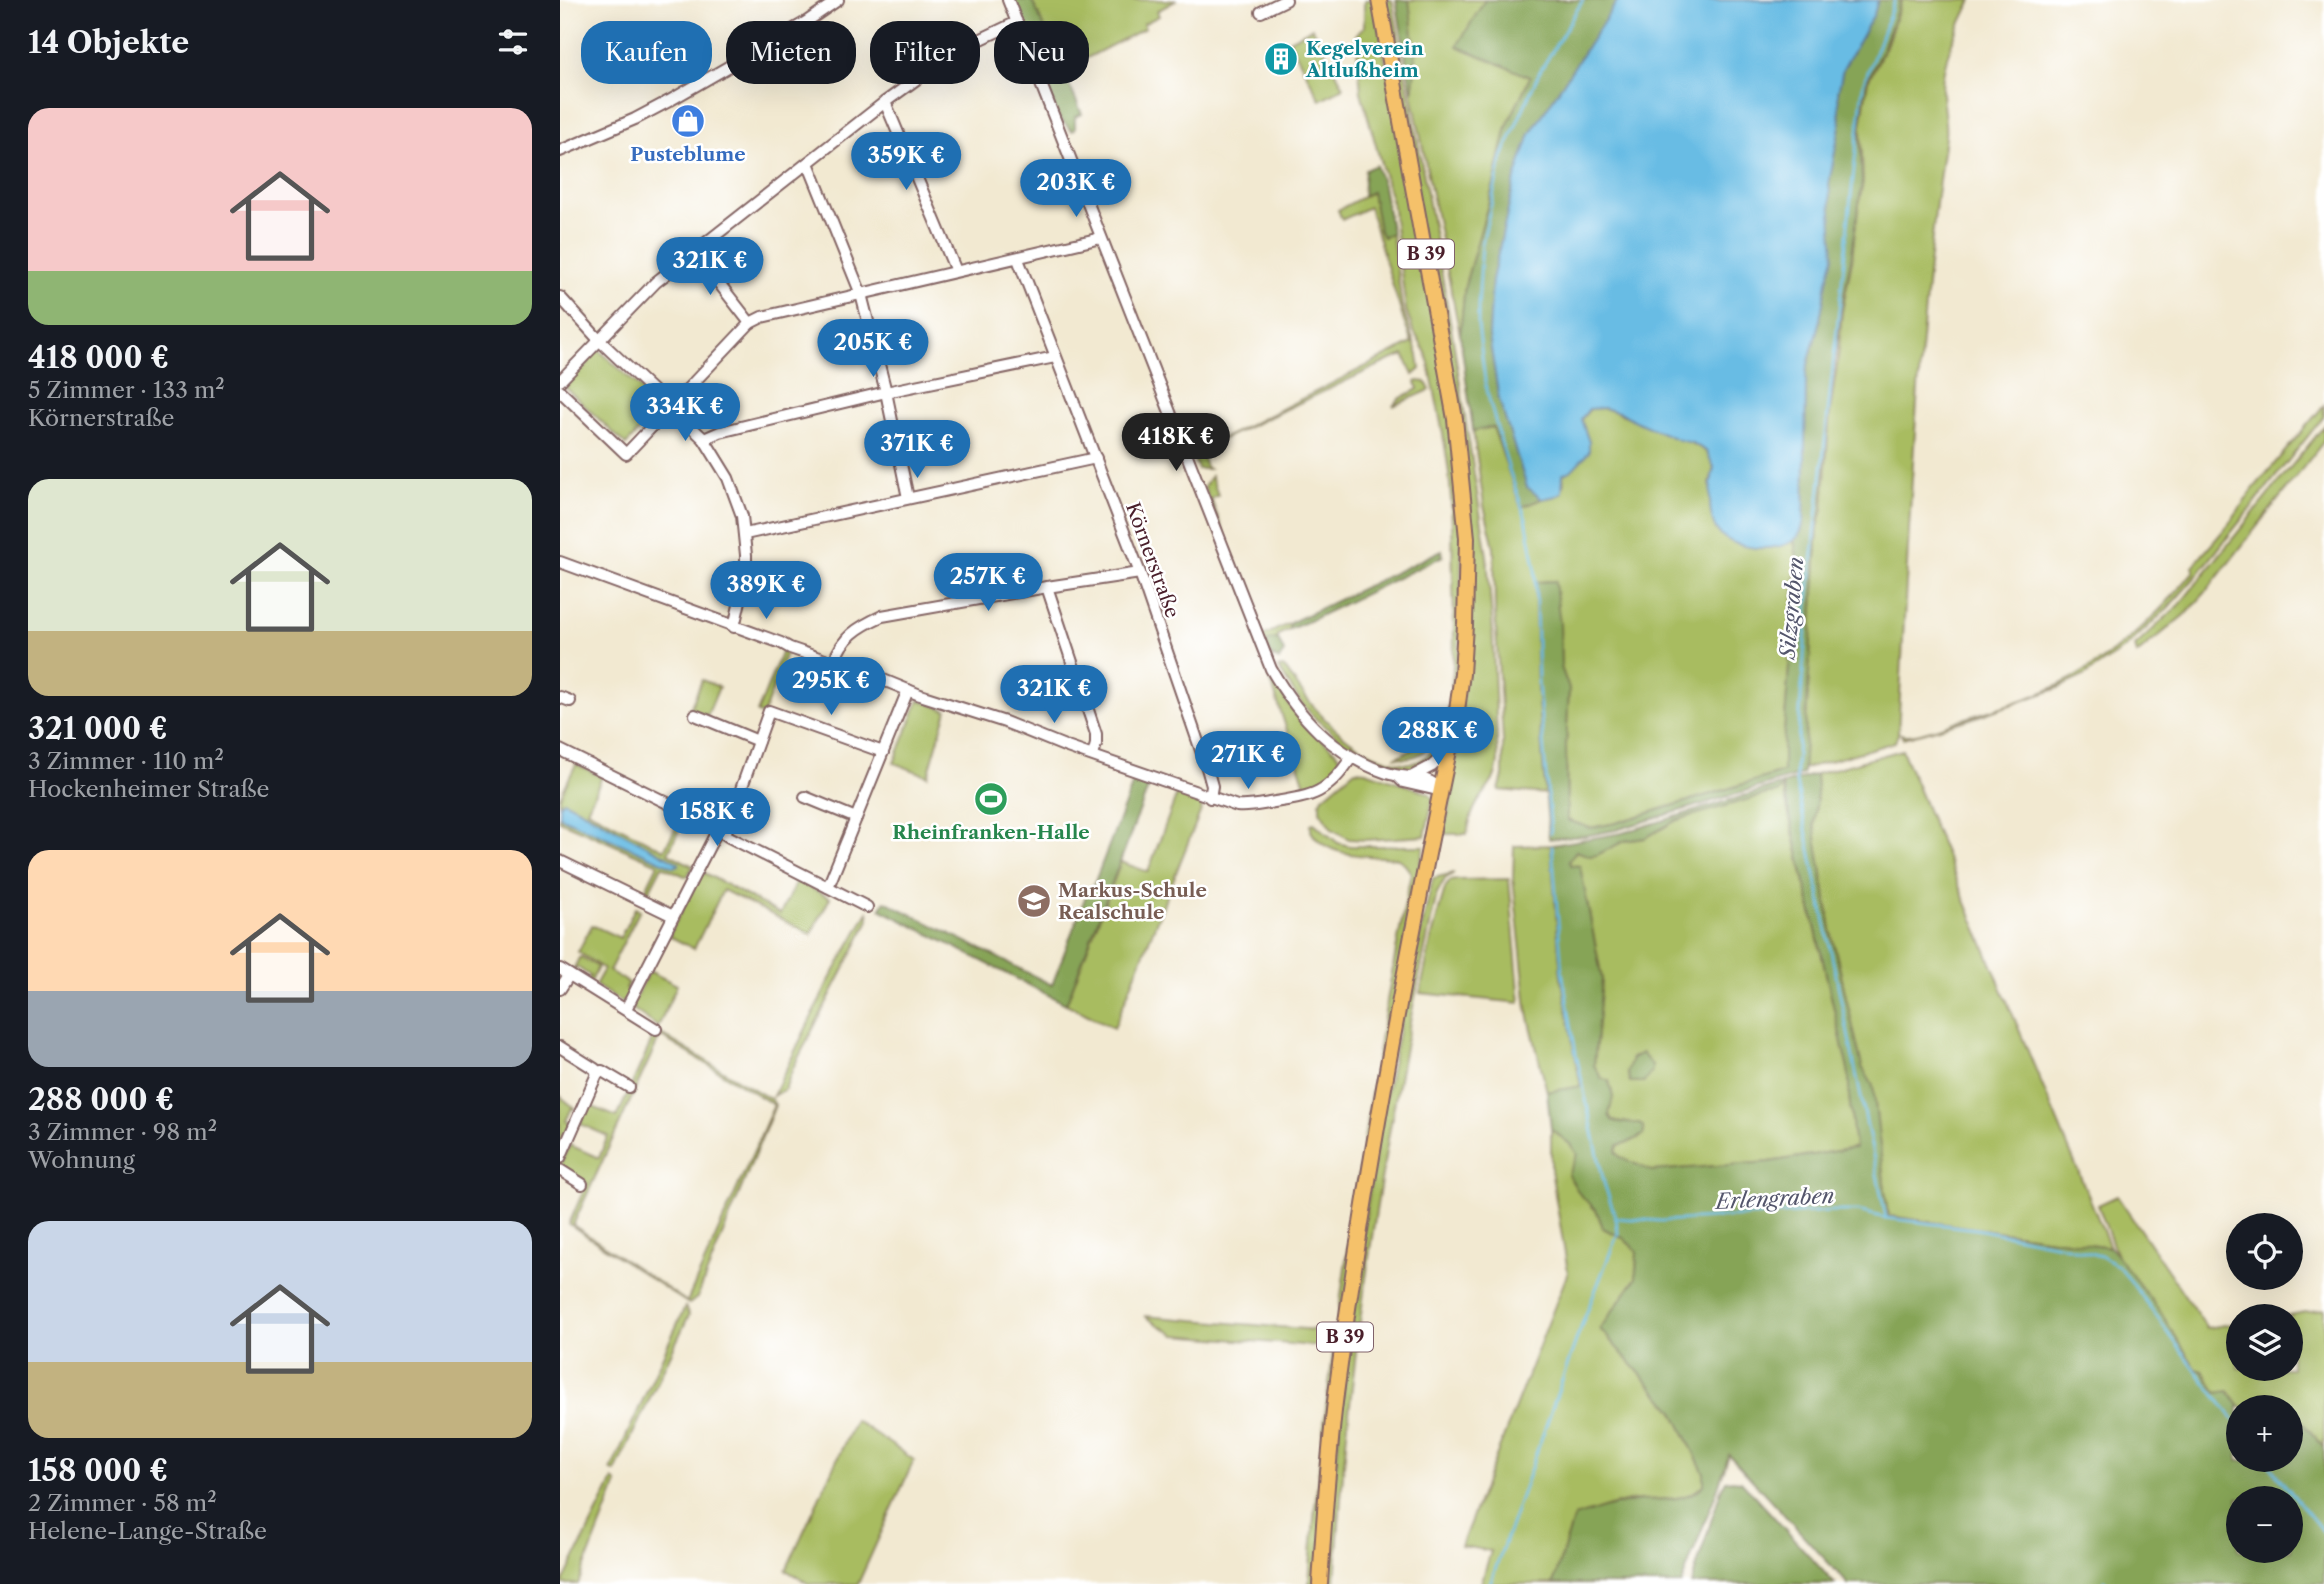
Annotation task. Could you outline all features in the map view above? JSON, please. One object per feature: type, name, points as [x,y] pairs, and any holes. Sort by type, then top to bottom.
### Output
[{"type":"main road","name":"B 39","points":[[1320,1584],[1336,1396],[1358,1235],[1395,1021],[1442,791],[1460,684],[1464,637],[1467,538],[1455,419],[1379,0]]},
{"type":"street","points":[[560,152],[660,106],[761,49],[838,0]]},
{"type":"street","points":[[1008,0],[1017,21]]},
{"type":"street","points":[[1261,12],[1286,0]]},
{"type":"street","points":[[560,381],[656,282],[694,251],[885,102],[954,52],[994,33]]},
{"type":"street","points":[[1041,84],[1271,669],[1297,710],[1317,731],[1351,758],[1398,777],[1403,782],[1442,791]]},
{"type":"street","points":[[885,102],[956,271]]},
{"type":"street","points":[[808,163],[861,294],[886,392],[908,498]]},
{"type":"street","points":[[560,391],[626,454],[750,323],[775,313],[1101,238]]},
{"type":"street","points":[[694,251],[750,323]]},
{"type":"street","name":"Körnerstraße","points":[[1018,259],[1140,573],[1208,768],[1212,786],[1210,798]]},
{"type":"street","points":[[560,297],[599,340],[704,439],[717,458],[737,499],[745,534],[746,575],[734,627]]},
{"type":"street","points":[[704,439],[720,432],[886,392],[1055,357]]},
{"type":"street","points":[[745,534],[1096,458]]},
{"type":"street","points":[[560,562],[1210,798],[1249,807],[1309,796],[1324,790],[1332,783],[1351,758]]},
{"type":"street","points":[[834,662],[846,637],[882,616],[1140,573]]},
{"type":"street","points":[[1047,587],[1096,734],[1093,755]]},
{"type":"street","points":[[828,887],[908,690]]},
{"type":"street","points":[[626,1009],[673,916],[721,832],[769,711],[883,752]]},
{"type":"street","points":[[695,716],[758,741]]},
{"type":"street","points":[[560,750],[621,778],[867,907]]},
{"type":"street","points":[[1413,776],[1432,766],[1449,750]]},
{"type":"street","points":[[1398,777],[1413,776],[1434,782],[1442,791]]},
{"type":"street","points":[[806,797],[856,818]]},
{"type":"street","points":[[560,861],[673,916]]},
{"type":"street","points":[[560,989],[564,972],[656,1029]]},
{"type":"street","points":[[560,1047],[595,1069],[597,1074],[560,1158]]},
{"type":"street","points":[[596,1072],[602,1072],[629,1087]]},
{"type":"street","points":[[560,1170],[582,1184]]},
{"type":"green space","points":[[1013,0],[1177,0],[1157,11],[1159,16],[1143,24],[1145,28],[1089,57],[1089,21],[1027,21]]},
{"type":"green space","points":[[1013,0],[1031,0],[1041,21],[1021,21]]},
{"type":"green space","points":[[1364,0],[1374,0],[1443,364],[1462,538],[1459,654],[1450,716],[1432,762],[1413,771],[1386,765],[1347,745],[1302,704],[1278,668],[1283,667],[1287,671],[1318,712],[1343,735],[1388,760],[1404,763],[1419,761],[1433,750],[1442,731],[1448,707],[1454,653],[1449,474],[1429,364],[1406,310],[1392,203],[1361,92],[1356,35],[1364,27]]},
{"type":"green space","points":[[1385,0],[1392,0],[1449,314],[1487,556],[1498,762],[1493,779],[1474,809],[1467,834],[1443,834],[1461,721],[1471,556]]},
{"type":"green space","points":[[1396,0],[1409,0],[1416,61],[1412,94]]},
{"type":"green space","points":[[1409,0],[1485,0],[1530,77],[1507,126],[1494,184],[1465,285],[1460,335],[1412,94],[1416,61]]},
{"type":"green space","points":[[1485,0],[1618,0],[1530,134],[1515,179],[1492,280],[1489,336],[1499,399],[1527,487],[1542,499],[1521,507],[1493,427],[1473,431],[1460,335],[1465,285],[1494,184],[1507,126],[1530,77],[1457,46]]},
{"type":"green space","points":[[1878,0],[1901,0],[1883,49],[1867,81],[1860,126],[1862,182],[1841,312],[1829,412],[1822,510],[1818,526],[1803,774],[1616,830],[1549,839],[1537,686],[1536,582],[1555,581],[1561,667],[1569,689],[1566,746],[1567,820],[1590,828],[1616,823],[1783,772],[1797,558],[1794,540],[1801,531],[1804,520],[1806,372],[1827,281],[1829,183],[1840,126],[1838,92],[1843,69],[1874,14]]},
{"type":"green space","points":[[1902,0],[1972,0],[1952,43],[1943,78],[1945,131],[1920,360],[1898,734],[1895,742],[1803,769],[1818,527],[1823,510],[1830,412],[1842,312],[1863,182],[1861,126],[1868,81],[1886,46]]},
{"type":"green space","points":[[1312,28],[1344,87],[1320,100],[1289,40]]},
{"type":"green space","points":[[1046,84],[1069,84],[1082,114],[1075,117],[1075,129],[1072,131],[1059,118]]},
{"type":"green space","points":[[1376,165],[1392,234],[1383,237],[1379,230],[1372,192],[1363,196],[1365,170]]},
{"type":"green space","points":[[1372,192],[1379,230],[1383,237],[1392,234],[1402,307],[1420,369],[1413,375],[1404,355],[1200,450],[1412,343],[1369,207],[1342,220],[1338,210]]},
{"type":"green space","points":[[598,349],[661,407],[626,445],[565,387]]},
{"type":"green space","points":[[1418,381],[1426,382],[1430,390],[1393,406],[1399,399],[1418,389]]},
{"type":"green space","points":[[2324,405],[2324,416],[2199,573],[2167,609],[2126,647],[2084,676],[2056,689],[1970,719],[1939,728],[2055,687],[2095,665],[2131,637],[2164,606],[2194,571],[2193,566],[2228,525],[2254,488]]},
{"type":"green space","points":[[1604,408],[1701,448],[1710,457],[1714,467],[1710,483],[1716,529],[1735,542],[1754,548],[1773,547],[1794,540],[1797,558],[1783,772],[1616,823],[1590,828],[1567,820],[1566,746],[1569,689],[1561,667],[1560,625],[1554,581],[1536,582],[1535,595],[1537,686],[1546,794],[1499,790],[1503,776],[1503,740],[1494,547],[1484,506],[1473,431],[1493,427],[1522,507],[1556,496],[1564,486],[1563,474],[1589,442],[1581,419],[1590,409]]},
{"type":"green space","points":[[2324,426],[2324,441],[2205,593],[2189,611],[2137,654],[2135,646],[2179,605]]},
{"type":"green space","points":[[1200,450],[1209,469],[1198,469],[1192,454]]},
{"type":"green space","points":[[1211,476],[1218,495],[1211,499],[1263,636],[1290,623],[1290,629],[1278,635],[1278,639],[1274,639],[1271,655],[1274,659],[1270,656],[1204,487]]},
{"type":"green space","points":[[1442,550],[1443,556],[1290,629],[1290,623]]},
{"type":"green space","points":[[1278,639],[1284,652],[1279,660],[1271,655],[1265,642]]},
{"type":"green space","points":[[782,651],[786,653],[763,715],[757,713]]},
{"type":"green space","points":[[1269,676],[1301,719],[1340,759],[1340,765],[1334,775],[1307,791]]},
{"type":"green space","points":[[702,680],[719,687],[707,716],[690,709]]},
{"type":"green space","points":[[919,700],[947,710],[928,776],[894,763]]},
{"type":"green space","points":[[1434,739],[1427,749],[1418,755],[1396,757]]},
{"type":"green space","points":[[1902,750],[2110,1247],[1888,1216],[1873,1086],[1862,1067],[1832,935],[1814,825],[1816,774]]},
{"type":"green space","points":[[576,764],[602,777],[587,810],[664,850],[681,818],[684,820],[668,853],[693,866],[687,877],[662,866],[645,899],[642,897],[658,864],[560,821],[560,797]]},
{"type":"green space","points":[[1355,770],[1366,771],[1429,793],[1433,799],[1425,836],[1349,839],[1332,829],[1320,811],[1320,803],[1323,797]]},
{"type":"green space","points":[[1816,774],[1814,825],[1832,936],[1862,1067],[1873,1086],[1888,1216],[2110,1247],[2159,1310],[2196,1369],[2202,1371],[2217,1393],[2228,1391],[2231,1395],[2226,1395],[2226,1472],[2303,1472],[2303,1423],[2324,1447],[2324,1584],[1848,1584],[1729,1455],[1681,1584],[1553,1584],[1574,1517],[1622,1503],[1687,1495],[1704,1485],[1704,1473],[1673,1410],[1600,1329],[1636,1278],[1637,1251],[1623,1238],[1603,1228],[1596,1209],[1581,1196],[1568,1175],[1577,1154],[1570,1144],[1551,1129],[1547,1092],[1581,1086],[1561,975],[1551,845],[1622,833]],"holes":[[[1783,786],[1849,1074],[1855,1148],[1769,1162],[1651,1171],[1620,1157],[1616,1152],[1618,1145],[1632,1141],[1644,1132],[1643,1126],[1639,1124],[1612,1120],[1609,1115],[1613,1097],[1609,1081],[1601,1078],[1594,1065],[1602,979],[1580,866],[1571,865],[1569,861],[1576,851],[1590,856],[1597,855],[1624,841],[1645,838],[1677,820],[1777,793]]]},
{"type":"green space","points":[[1135,778],[1150,783],[1066,1004],[880,909],[885,901],[1052,985]]},
{"type":"green space","points":[[1782,784],[1849,1074],[1855,1148],[1769,1162],[1651,1171],[1620,1157],[1616,1152],[1618,1145],[1643,1135],[1628,1122],[1619,1123],[1612,1120],[1608,1109],[1613,1097],[1609,1081],[1601,1078],[1594,1065],[1602,979],[1582,876],[1569,861],[1577,851],[1590,856],[1624,841],[1645,838],[1677,820],[1767,793],[1772,794]]},
{"type":"green space","points":[[1178,791],[1205,800],[1114,1028],[1066,1004],[1121,862],[1148,872]]},
{"type":"green space","points":[[1314,823],[1338,843],[1350,846],[1424,846],[1406,932],[1316,1584],[1309,1584],[1320,1457],[1348,1246],[1377,1059],[1411,873],[1403,862],[1396,858],[1349,854],[1327,846],[1311,831],[1311,824]]},
{"type":"green space","points":[[1551,845],[1561,975],[1581,1087],[1547,1092],[1527,1009],[1513,878],[1514,846]]},
{"type":"green space","points":[[701,871],[780,914],[797,881],[830,898],[811,934],[723,890],[694,949],[669,936]]},
{"type":"green space","points":[[1454,873],[1445,879],[1437,893],[1386,1150],[1349,1410],[1335,1584],[1325,1584],[1352,1321],[1380,1127],[1433,878]]},
{"type":"green space","points":[[1509,879],[1520,1003],[1420,993],[1431,940],[1445,888],[1450,881]]},
{"type":"green space","points":[[635,908],[640,910],[609,971],[629,983],[626,989],[630,992],[626,1000],[621,1002],[595,985],[604,969],[578,952],[592,925],[620,938]]},
{"type":"green space","points":[[868,912],[869,920],[793,1068],[785,1089],[773,1096],[830,979]]},
{"type":"green space","points":[[581,957],[598,967],[591,982],[587,981],[590,976],[577,967],[572,972]]},
{"type":"green space","points":[[649,971],[677,985],[658,1027],[633,1009],[632,1005]]},
{"type":"green space","points":[[656,1031],[772,1100],[775,1105],[697,1298],[689,1304],[569,1224],[587,1183],[560,1167],[570,1145],[599,1158],[608,1136],[580,1124],[588,1105],[617,1117]],"holes":[[[660,1036],[774,1105],[687,1302],[573,1225]]]},
{"type":"green space","points":[[1642,1053],[1652,1066],[1652,1071],[1644,1082],[1630,1082],[1627,1072],[1632,1058]]},
{"type":"green space","points":[[560,1096],[577,1110],[572,1108],[566,1121],[571,1124],[560,1148]]},
{"type":"green space","points":[[1551,1129],[1570,1144],[1577,1154],[1592,1207],[1596,1209],[1603,1228],[1623,1238],[1637,1251],[1636,1278],[1600,1329],[1673,1410],[1704,1473],[1704,1485],[1678,1498],[1629,1501],[1574,1517],[1553,1584],[1481,1584],[1491,1551],[1461,1546],[1568,1272],[1551,1170]]},
{"type":"green space","points":[[2117,1196],[2207,1328],[2226,1325],[2226,1381],[2303,1381],[2303,1313],[2324,1309],[2324,1447],[2303,1425],[2303,1395],[2232,1395],[2229,1391],[2217,1393],[2203,1371],[2196,1369],[2159,1310],[2118,1259],[2098,1205]]},
{"type":"green space","points":[[685,1307],[689,1315],[615,1472],[611,1470]]},
{"type":"green space","points":[[1144,1316],[1329,1331],[1327,1347],[1175,1335]]},
{"type":"green space","points":[[855,1420],[914,1460],[858,1584],[809,1584],[786,1570]]},
{"type":"green space","points":[[613,1480],[617,1483],[615,1489],[578,1584],[562,1584]]},
{"type":"green space","points":[[1726,1481],[1741,1481],[1835,1584],[1691,1584],[1721,1490]]},
{"type":"water","points":[[1618,0],[1878,0],[1874,14],[1843,69],[1838,92],[1840,126],[1829,183],[1834,257],[1806,372],[1804,520],[1798,536],[1786,544],[1764,548],[1729,541],[1721,535],[1712,520],[1710,489],[1714,467],[1706,451],[1622,413],[1604,408],[1589,409],[1581,419],[1589,442],[1589,452],[1571,471],[1563,474],[1562,492],[1542,499],[1527,487],[1499,399],[1489,336],[1492,280],[1515,179],[1530,134]]},
{"type":"water","points":[[564,801],[679,865],[674,867],[564,819],[560,816],[560,805]]},
{"type":"waterway","points":[[1551,833],[1538,684],[1535,566],[1526,519],[1486,388],[1478,307],[1482,244],[1502,157],[1539,73],[1583,0]]},
{"type":"waterway","name":"Silzgraben","points":[[1886,1218],[1796,782],[1796,769],[1808,600],[1863,85],[1895,0]]},
{"type":"waterway","points":[[1552,846],[1562,971],[1576,1054],[1604,1183],[1616,1218]]},
{"type":"waterway","name":"Erlengraben","points":[[1490,1584],[1579,1332],[1618,1233],[1616,1218],[1661,1221],[1858,1211],[1886,1218],[1977,1229],[2101,1256],[2118,1266],[2134,1285],[2226,1410]]},
{"type":"waterway","name":"Erlengraben","points":[[2275,1472],[2324,1533]]},
{"type":"waterway","points":[[2104,1581],[2107,1584]]},
{"type":"place","name":"Kegelverein Altlußheim","points":[[1281,59]]},
{"type":"place","name":"Pusteblume","points":[[688,121]]},
{"type":"place","name":"Rheinfranken-Halle","points":[[991,799]]},
{"type":"place","name":"Markus-Schule Realschule","points":[[1034,901]]}]
